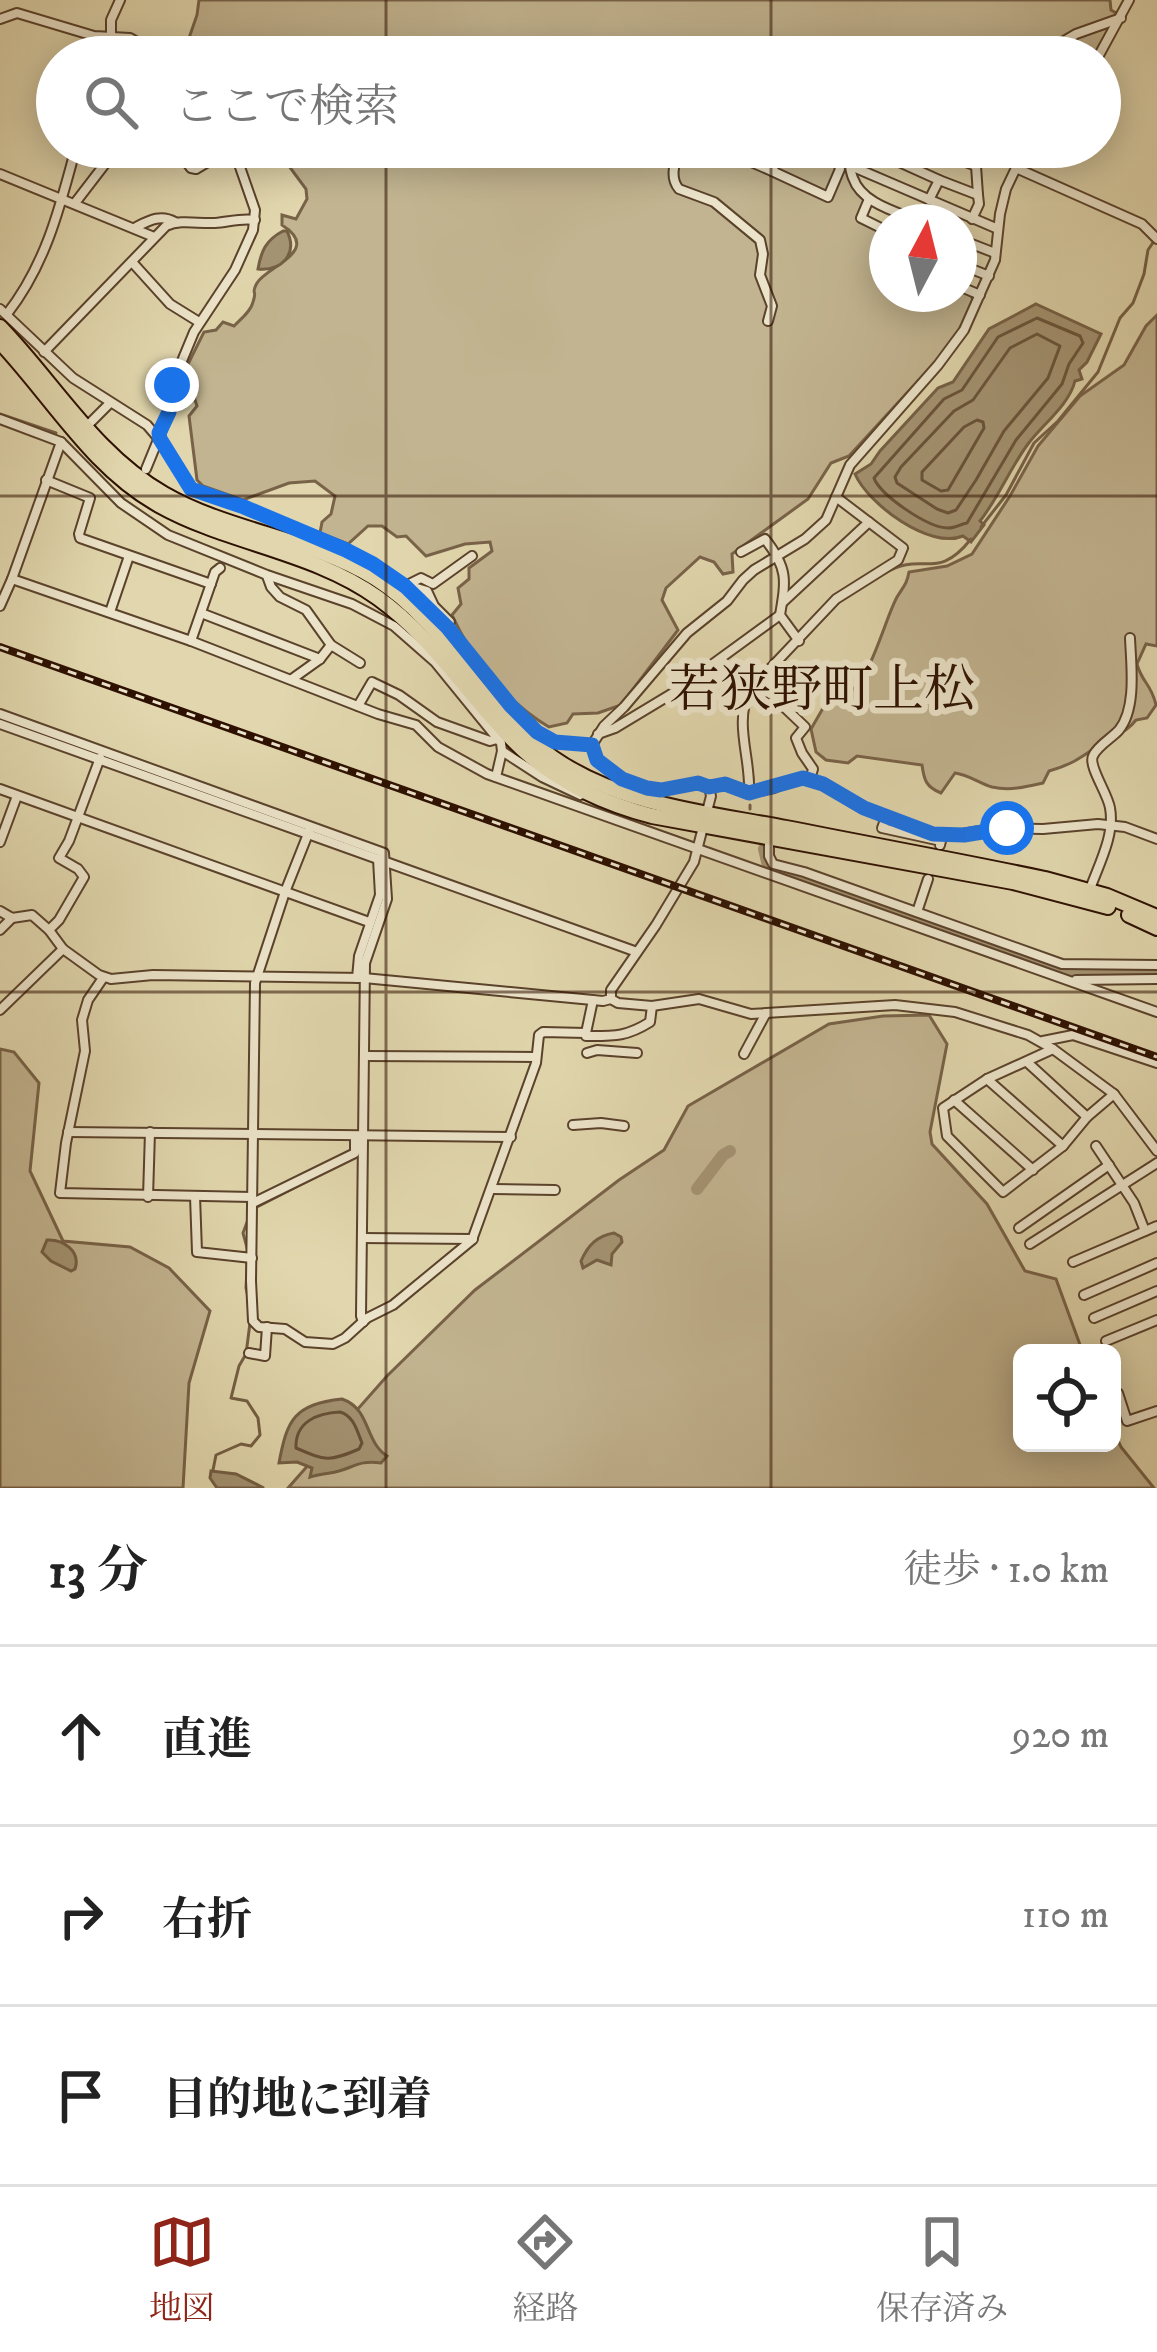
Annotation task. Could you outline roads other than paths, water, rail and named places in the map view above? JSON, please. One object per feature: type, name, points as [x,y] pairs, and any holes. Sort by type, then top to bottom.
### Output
[{"type":"highway","points":[[2,317],[86,427],[127,470],[168,496],[341,560],[391,590],[426,621],[527,737],[574,771],[640,799],[706,819],[1050,890],[1109,907],[1157,928]]},
{"type":"highway","points":[[0,343],[83,440],[147,498],[181,516],[317,565],[364,588],[437,651],[511,739],[568,783],[599,799],[633,811],[944,852],[1090,890],[1157,917]]},
{"type":"street","points":[[110,36],[120,0]]},
{"type":"street","points":[[1110,36],[1129,0]]},
{"type":"street","points":[[0,19],[17,13],[94,36]]},
{"type":"street","points":[[1073,36],[1121,18]]},
{"type":"street","points":[[71,168],[38,266],[2,317],[74,378],[147,425],[191,489],[346,550],[409,588],[537,732],[555,742],[592,745]]},
{"type":"street","points":[[75,203],[102,168]]},
{"type":"street","points":[[146,469],[169,412],[172,385],[199,322],[235,270],[253,230],[255,210],[240,168]]},
{"type":"street","points":[[675,168],[680,189],[714,202],[760,240],[760,275],[772,306],[768,320]]},
{"type":"street","points":[[767,168],[829,197],[840,168]]},
{"type":"street","points":[[851,168],[852,177],[869,200],[878,204]]},
{"type":"street","points":[[856,168],[938,204]]},
{"type":"street","points":[[912,168],[977,196]]},
{"type":"street","points":[[976,168],[977,208]]},
{"type":"street","points":[[1156,237],[1142,224],[1016,168],[1003,197],[989,277],[952,347],[850,465],[826,520],[754,570],[727,601],[687,633],[592,745],[597,760],[622,779],[647,788],[725,784],[749,793],[795,779],[810,780],[933,834],[1098,824],[1157,838]]},
{"type":"street","points":[[0,174],[154,237]]},
{"type":"street","points":[[929,200],[939,180]]},
{"type":"street","points":[[869,200],[861,218],[869,222]]},
{"type":"street","points":[[134,227],[162,217],[214,223],[255,220]]},
{"type":"street","points":[[44,352],[175,221]]},
{"type":"street","points":[[977,221],[998,229]]},
{"type":"street","points":[[977,246],[995,254]]},
{"type":"street","points":[[132,262],[170,304],[199,322]]},
{"type":"street","points":[[977,271],[989,277]]},
{"type":"street","points":[[86,427],[110,403]]},
{"type":"street","points":[[0,418],[61,442],[130,510],[180,541],[395,622],[435,662],[502,751],[553,783],[599,799]]},
{"type":"street","points":[[0,606],[61,442]]},
{"type":"street","points":[[46,480],[90,498],[78,537],[211,584]]},
{"type":"street","points":[[749,793],[742,724],[745,699],[836,599],[898,560],[903,548],[836,496]]},
{"type":"street","points":[[130,510],[136,499]]},
{"type":"street","points":[[783,602],[868,522]]},
{"type":"street","points":[[598,734],[673,693],[780,615],[786,579],[778,556],[765,539],[741,552]]},
{"type":"street","points":[[110,612],[129,556]]},
{"type":"street","points":[[409,588],[421,578],[433,584],[472,556]]},
{"type":"street","points":[[191,641],[220,568]]},
{"type":"street","points":[[267,575],[280,597],[306,610],[331,645],[361,663]]},
{"type":"street","points":[[12,579],[407,721],[438,747],[496,777],[1157,1012]]},
{"type":"street","points":[[201,613],[320,659]]},
{"type":"street","points":[[780,615],[799,641]]},
{"type":"street","points":[[1090,890],[1110,826],[1110,808],[1091,763],[1126,717],[1130,638]]},
{"type":"street","points":[[291,680],[331,645]]},
{"type":"street","points":[[358,706],[372,682],[437,722],[490,741],[497,739]]},
{"type":"street","points":[[761,684],[806,727],[796,738],[813,769],[810,780]]},
{"type":"street","points":[[0,714],[382,861],[637,952]]},
{"type":"street","points":[[0,724],[384,853],[380,895],[359,956],[364,1056],[359,1135],[363,1322]]},
{"type":"street","points":[[496,777],[502,751]]},
{"type":"street","points":[[49,930],[84,877],[59,858],[100,755]]},
{"type":"street","points":[[611,999],[611,990],[676,895],[699,849],[709,787]]},
{"type":"street","points":[[0,790],[369,922]]},
{"type":"street","points":[[0,842],[16,796]]},
{"type":"street","points":[[886,817],[882,828],[941,841],[944,852]]},
{"type":"street","points":[[309,831],[256,977],[249,1258],[253,1321],[259,1327],[286,1329],[305,1342],[333,1344],[393,1305],[473,1239],[511,1137],[541,1033],[625,1036],[650,1022],[652,1006]]},
{"type":"street","points":[[944,852],[951,836]]},
{"type":"street","points":[[769,845],[773,864],[1062,964],[1157,965]]},
{"type":"street","points":[[361,978],[387,899],[382,861]]},
{"type":"street","points":[[799,885],[803,873]]},
{"type":"street","points":[[916,912],[928,879]]},
{"type":"street","points":[[0,911],[12,918]]},
{"type":"street","points":[[0,929],[12,918],[32,915],[63,949],[104,978],[361,978],[652,1006],[699,999],[765,1015],[911,1005],[955,1012],[1053,1049],[1114,1094],[1152,1138],[1157,1151]]},
{"type":"street","points":[[0,1010],[63,949]]},
{"type":"street","points":[[1073,980],[1077,964]]},
{"type":"street","points":[[104,978],[88,1000],[82,1020],[85,1051],[60,1193],[253,1200],[355,1153],[359,1135]]},
{"type":"street","points":[[1073,980],[1157,979]]},
{"type":"street","points":[[593,1000],[583,1048],[589,1056],[597,1050],[637,1053]]},
{"type":"street","points":[[744,1054],[765,1015]]},
{"type":"street","points":[[1042,1042],[1069,1034],[1157,1064]]},
{"type":"street","points":[[1011,1202],[947,1136],[943,1108],[988,1079],[1053,1049]]},
{"type":"street","points":[[364,1056],[537,1057]]},
{"type":"street","points":[[1027,1062],[1087,1118]]},
{"type":"street","points":[[988,1079],[1063,1146]]},
{"type":"street","points":[[1003,1192],[1063,1146],[1114,1094]]},
{"type":"street","points":[[953,1100],[1034,1170]]},
{"type":"street","points":[[572,1125],[624,1126]]},
{"type":"street","points":[[68,1132],[511,1137]]},
{"type":"street","points":[[148,1196],[149,1132]]},
{"type":"street","points":[[1096,1145],[1124,1186],[1145,1231]]},
{"type":"street","points":[[1030,1244],[1157,1163]]},
{"type":"street","points":[[1019,1228],[1109,1165]]},
{"type":"street","points":[[493,1189],[556,1190]]},
{"type":"street","points":[[195,1196],[196,1252],[249,1258]]},
{"type":"street","points":[[1073,1262],[1157,1226]]},
{"type":"street","points":[[362,1238],[473,1239]]},
{"type":"street","points":[[1084,1295],[1157,1263]]},
{"type":"street","points":[[1094,1318],[1157,1292]]},
{"type":"street","points":[[1106,1341],[1157,1320]]},
{"type":"street","points":[[249,1353],[265,1356],[267,1327]]},
{"type":"street","points":[[1121,1403],[1126,1420],[1157,1411]]},
{"type":"water","points":[[283,231],[290,239],[286,259],[258,269],[265,247]]},
{"type":"water","points":[[1036,304],[1101,334],[1079,370],[1082,379],[1075,381],[1022,453],[971,542],[963,536],[934,536],[902,522],[873,498],[855,474],[871,464],[938,388],[953,382],[989,329]]},
{"type":"water","points":[[614,1233],[622,1242],[612,1254],[611,1265],[597,1260],[583,1268],[581,1261],[590,1246]]},
{"type":"water","points":[[47,1240],[69,1247],[75,1269],[51,1261],[42,1252]]},
{"type":"water","points":[[342,1399],[358,1410],[387,1456],[381,1463],[310,1477],[312,1468],[297,1462],[279,1463],[285,1436],[296,1417],[313,1405]]},
{"type":"water","points":[[211,1471],[236,1474],[264,1488],[217,1488]]},
{"type":"waterway","points":[[981,527],[1006,495],[1034,443],[1098,372],[1120,318],[1133,303],[1156,238]]},
{"type":"waterway","points":[[0,414],[56,433]]},
{"type":"waterway","points":[[885,573],[910,564],[948,560],[971,539]]},
{"type":"waterway","points":[[752,693],[841,600]]},
{"type":"waterway","points":[[746,721],[749,701]]},
{"type":"waterway","points":[[751,766],[753,779]]},
{"type":"waterway","points":[[764,849],[768,866],[780,871],[1070,973],[1157,972]]},
{"type":"waterway","points":[[697,1189],[730,1151]]},
{"type":"waterway","points":[[257,1207],[323,1173]]},
{"type":"waterway","points":[[249,1217],[243,1233],[249,1301]]},
{"type":"waterway","points":[[213,1470],[216,1455],[241,1444],[251,1446],[260,1435],[258,1418],[247,1401],[231,1398],[246,1354],[250,1323]]},
{"type":"railway","points":[[0,647],[1157,1057]]},
{"type":"district","name":"若狭野町上松","points":[[822,691]]}]
